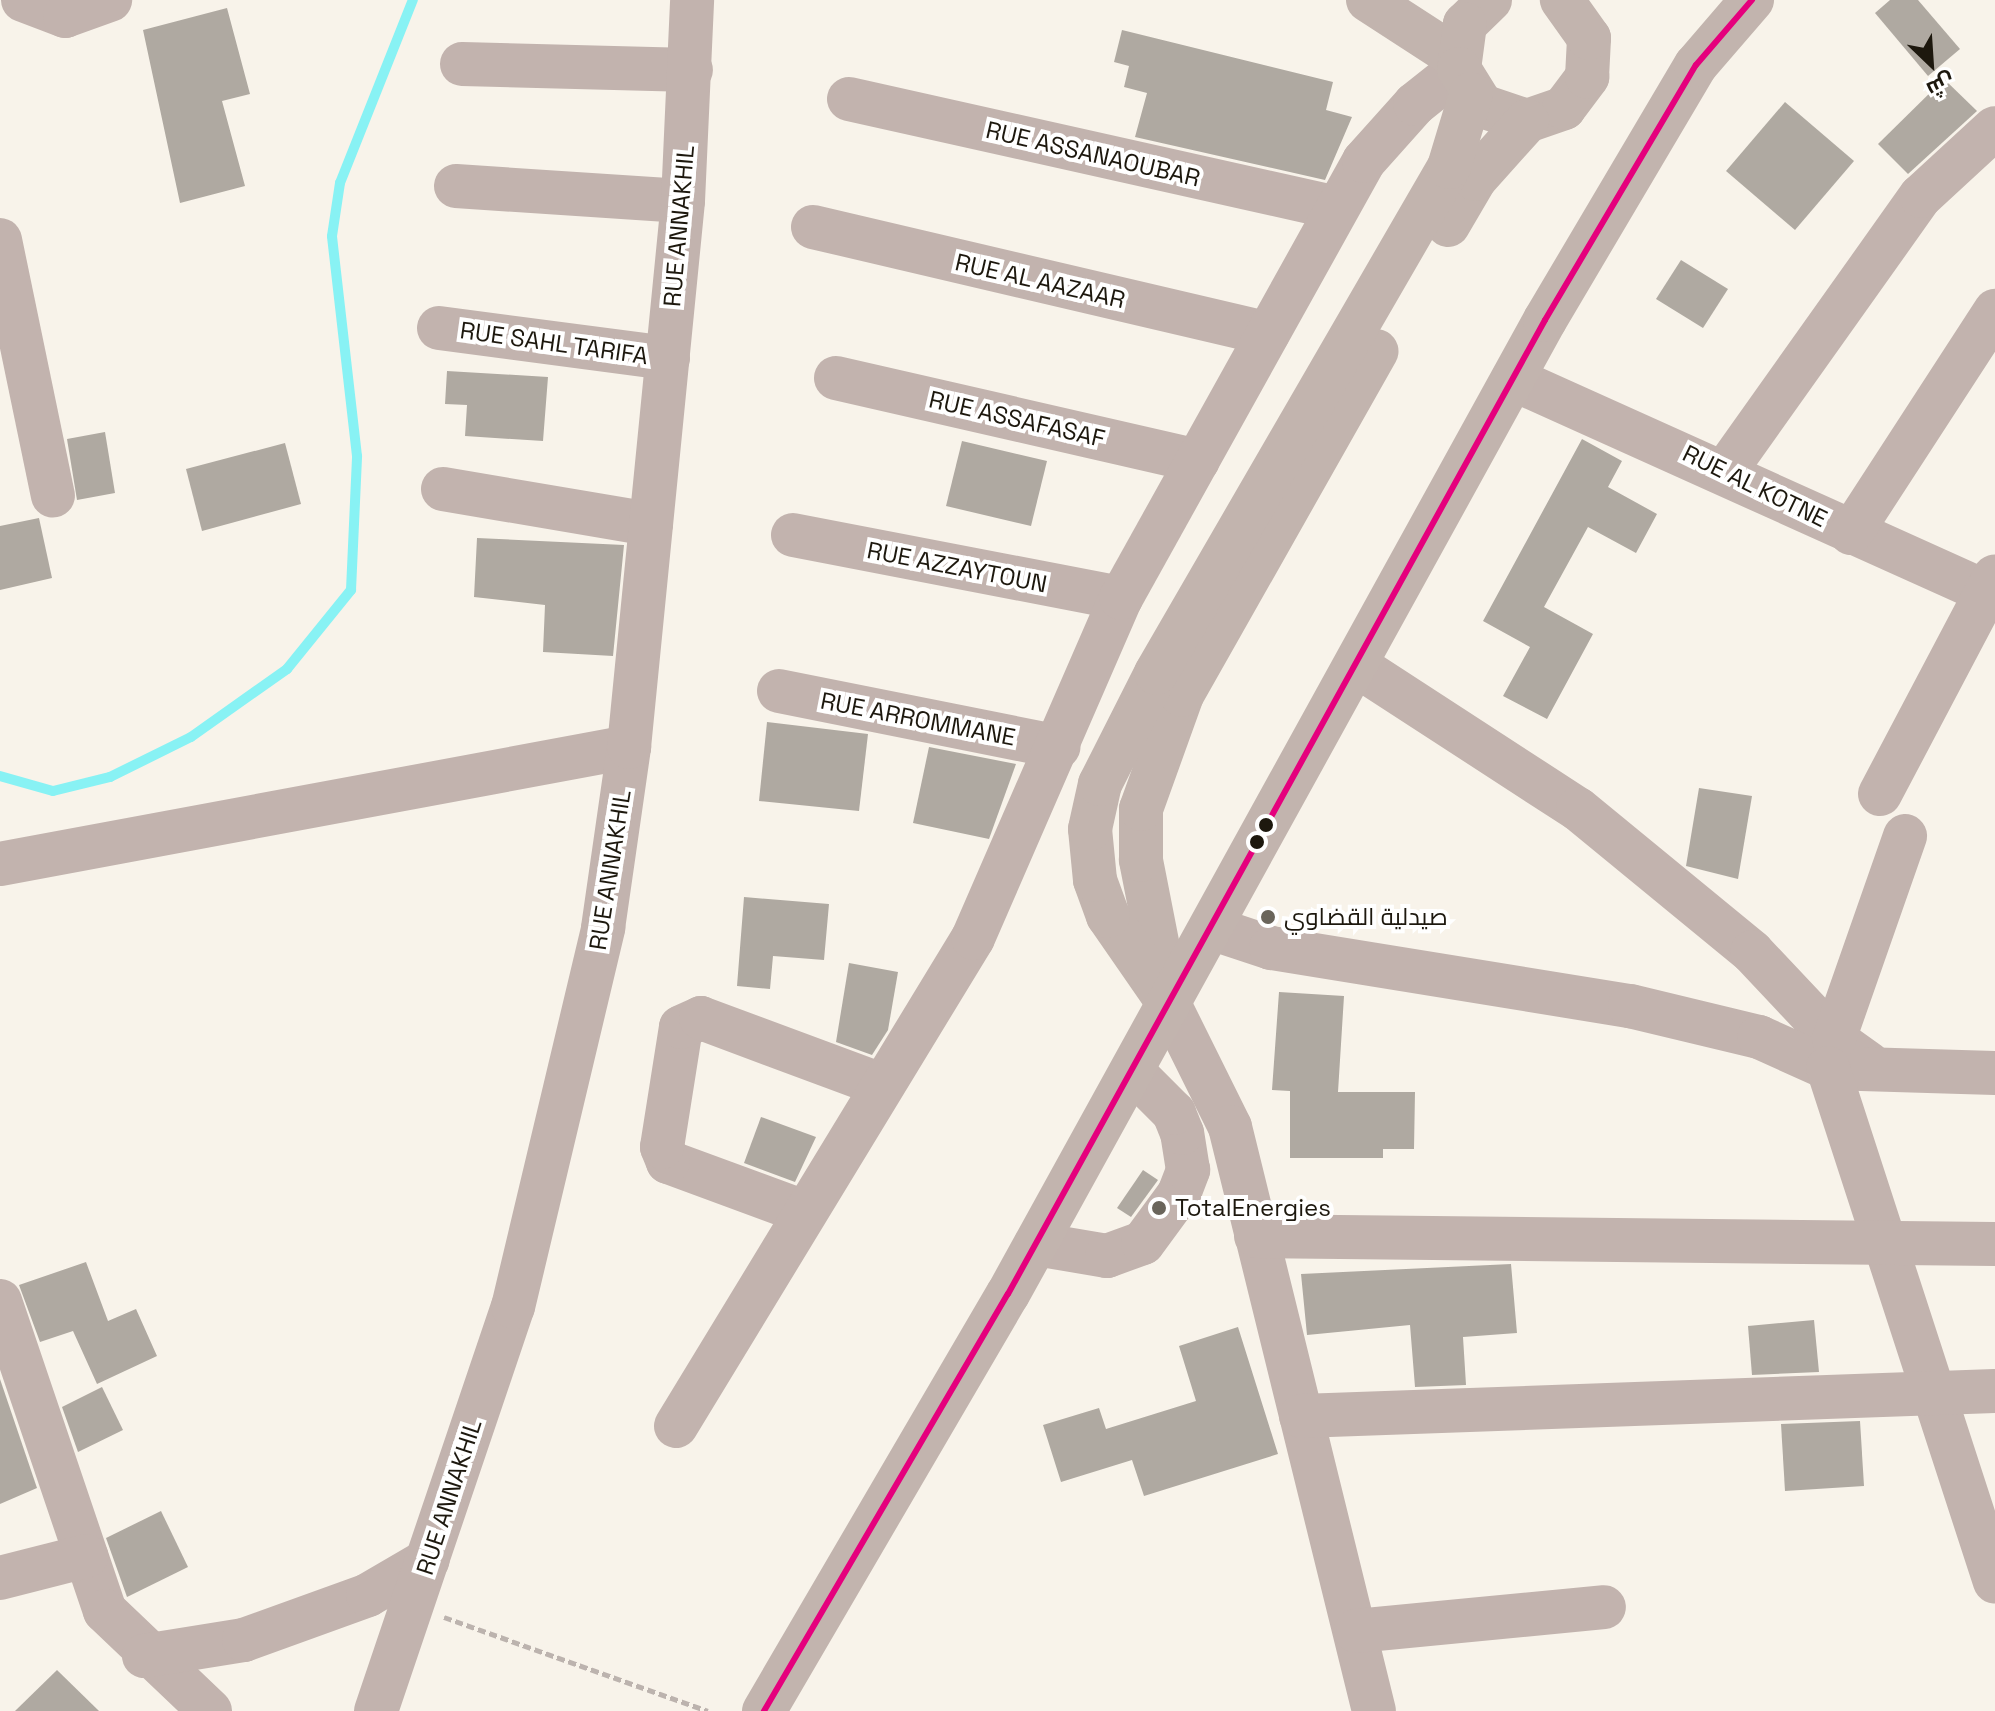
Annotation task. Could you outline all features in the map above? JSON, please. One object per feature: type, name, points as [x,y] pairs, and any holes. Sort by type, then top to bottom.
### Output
[{"type":"main road","points":[[1368,0],[1463,74],[1496,114],[1527,121]]},
{"type":"main road","points":[[764,1711],[1036,1244],[1359,667],[1513,379],[1657,127],[1696,65],[1752,0]]},
{"type":"main road","points":[[1169,1004],[1108,916],[1095,880],[1090,829],[1100,784],[1156,673],[1449,167],[1463,74],[1465,24],[1478,2]]},
{"type":"main road","points":[[1169,1004],[1141,860],[1141,809],[1182,695],[1475,179],[1527,121],[1564,108],[1578,94],[1591,57],[1578,6]]},
{"type":"street","points":[[23,0],[65,16],[110,0]]},
{"type":"street","name":"RUE ANNAKHIL","points":[[376,1711],[513,1307],[603,928],[629,747],[668,358],[683,201],[692,0]]},
{"type":"street","points":[[462,64],[691,70]]},
{"type":"street","points":[[676,1426],[973,938],[1121,598],[1364,161],[1415,104],[1463,74]]},
{"type":"street","name":"RUE ASSANAOUBAR","points":[[849,99],[1337,208]]},
{"type":"street","points":[[1726,470],[1921,196],[1995,128]]},
{"type":"street","points":[[456,186],[683,201]]},
{"type":"street","name":"RUE AL AAZAAR","points":[[813,227],[1268,334]]},
{"type":"street","points":[[0,240],[53,496]]},
{"type":"street","points":[[1851,533],[1995,311]]},
{"type":"street","name":"RUE SAHL TARIFA","points":[[439,328],[668,358]]},
{"type":"street","name":"RUE ASSAFASAF","points":[[836,378],[1198,461]]},
{"type":"street","name":"RUE AL KOTNE","points":[[1513,379],[1726,470],[1851,533],[1992,588]]},
{"type":"street","points":[[443,489],[651,524]]},
{"type":"street","name":"RUE AZZAYTOUN","points":[[793,535],[1121,598]]},
{"type":"street","points":[[1880,794],[1992,588]]},
{"type":"street","points":[[1359,667],[1578,809],[1752,952],[1844,1057],[1886,1240],[1929,1390],[1995,1582]]},
{"type":"street","name":"RUE ARROMMANE","points":[[779,691],[1058,747]]},
{"type":"street","points":[[0,864],[629,747]]},
{"type":"street","points":[[1844,1057],[1905,836]]},
{"type":"street","points":[[1211,928],[1271,948],[1630,1006],[1844,1057],[1992,1063]]},
{"type":"street","points":[[1169,1004],[1220,1104],[1256,1236],[1374,1711]]},
{"type":"street","points":[[804,1212],[668,1162],[662,1147],[681,1027],[701,1018],[881,1085]]},
{"type":"street","points":[[1036,1244],[1107,1256],[1143,1243],[1188,1170],[1182,1133],[1174,1113],[1132,1071]]},
{"type":"street","points":[[1182,1133],[1220,1104]]},
{"type":"street","points":[[1256,1236],[1886,1240],[1995,1244]]},
{"type":"street","points":[[0,1301],[105,1611],[144,1656],[210,1711]]},
{"type":"street","points":[[1301,1416],[1929,1390],[1995,1391]]},
{"type":"street","points":[[0,1578],[86,1556]]},
{"type":"street","points":[[144,1656],[244,1640],[368,1595],[428,1560]]},
{"type":"street","points":[[1356,1631],[1604,1607]]},
{"type":"path","points":[[436,1615],[610,1670],[708,1711]]},
{"type":"building","points":[[1890,0],[1918,0],[1960,49],[1928,76],[1875,13]]},
{"type":"building","points":[[227,8],[250,94],[222,101],[245,186],[180,203],[143,30]]},
{"type":"building","points":[[1122,30],[1333,82],[1326,110],[1352,117],[1325,180],[1135,137],[1147,93],[1124,87],[1129,66],[1114,62]]},
{"type":"building","points":[[1944,79],[1977,111],[1908,174],[1878,144]]},
{"type":"building","points":[[1785,102],[1854,161],[1795,230],[1726,171]]},
{"type":"building","points":[[1681,260],[1728,289],[1703,328],[1656,299]]},
{"type":"building","points":[[447,371],[548,377],[543,441],[465,436],[467,405],[445,404]]},
{"type":"building","points":[[105,432],[115,493],[77,500],[67,439]]},
{"type":"building","points":[[1582,439],[1622,461],[1608,487],[1657,514],[1636,553],[1588,527],[1544,607],[1593,634],[1547,719],[1503,696],[1530,647],[1483,621]]},
{"type":"building","points":[[962,441],[1047,461],[1031,526],[946,506]]},
{"type":"building","points":[[285,443],[301,504],[202,531],[186,469]]},
{"type":"building","points":[[39,518],[52,578],[0,590],[0,526]]},
{"type":"building","points":[[477,538],[624,545],[613,656],[543,652],[545,605],[474,597]]},
{"type":"building","points":[[767,722],[868,734],[859,811],[759,801]]},
{"type":"building","points":[[929,747],[1016,764],[989,839],[913,823]]},
{"type":"building","points":[[1699,788],[1752,796],[1738,879],[1686,866]]},
{"type":"building","points":[[744,897],[829,904],[824,960],[773,956],[770,989],[737,986]]},
{"type":"building","points":[[849,963],[898,972],[888,1030],[872,1055],[836,1042]]},
{"type":"building","points":[[1279,992],[1344,996],[1338,1092],[1415,1092],[1414,1149],[1383,1149],[1383,1158],[1290,1158],[1290,1091],[1272,1090]]},
{"type":"building","points":[[761,1117],[816,1137],[795,1182],[744,1163]]},
{"type":"building","points":[[1143,1170],[1158,1180],[1131,1217],[1117,1208]]},
{"type":"building","points":[[86,1262],[108,1321],[136,1309],[157,1356],[97,1384],[73,1331],[40,1342],[19,1285]]},
{"type":"building","points":[[1511,1264],[1517,1333],[1463,1337],[1466,1385],[1415,1387],[1410,1325],[1307,1335],[1301,1274]]},
{"type":"building","points":[[1814,1320],[1819,1372],[1752,1375],[1748,1326]]},
{"type":"building","points":[[1238,1327],[1278,1454],[1144,1496],[1132,1460],[1061,1482],[1043,1425],[1099,1408],[1106,1429],[1196,1401],[1179,1346]]},
{"type":"building","points":[[0,1379],[37,1488],[0,1504]]},
{"type":"building","points":[[102,1387],[123,1430],[78,1452],[62,1407]]},
{"type":"building","points":[[1860,1421],[1864,1486],[1785,1491],[1781,1424]]},
{"type":"building","points":[[161,1511],[188,1567],[127,1597],[106,1538]]},
{"type":"building","points":[[57,1670],[99,1711],[15,1711]]},
{"type":"waterway","points":[[0,776],[53,791],[110,777],[191,737],[287,669],[351,590],[357,456],[332,236],[340,183],[413,0]]},
{"type":"transit line","points":[[764,1711],[1008,1294],[1545,320],[1696,65],[1752,0]]},
{"type":"place","name":"صيدلية القضاوي","points":[[1268,917]]},
{"type":"place","name":"TotalEnergies","points":[[1159,1208]]}]
